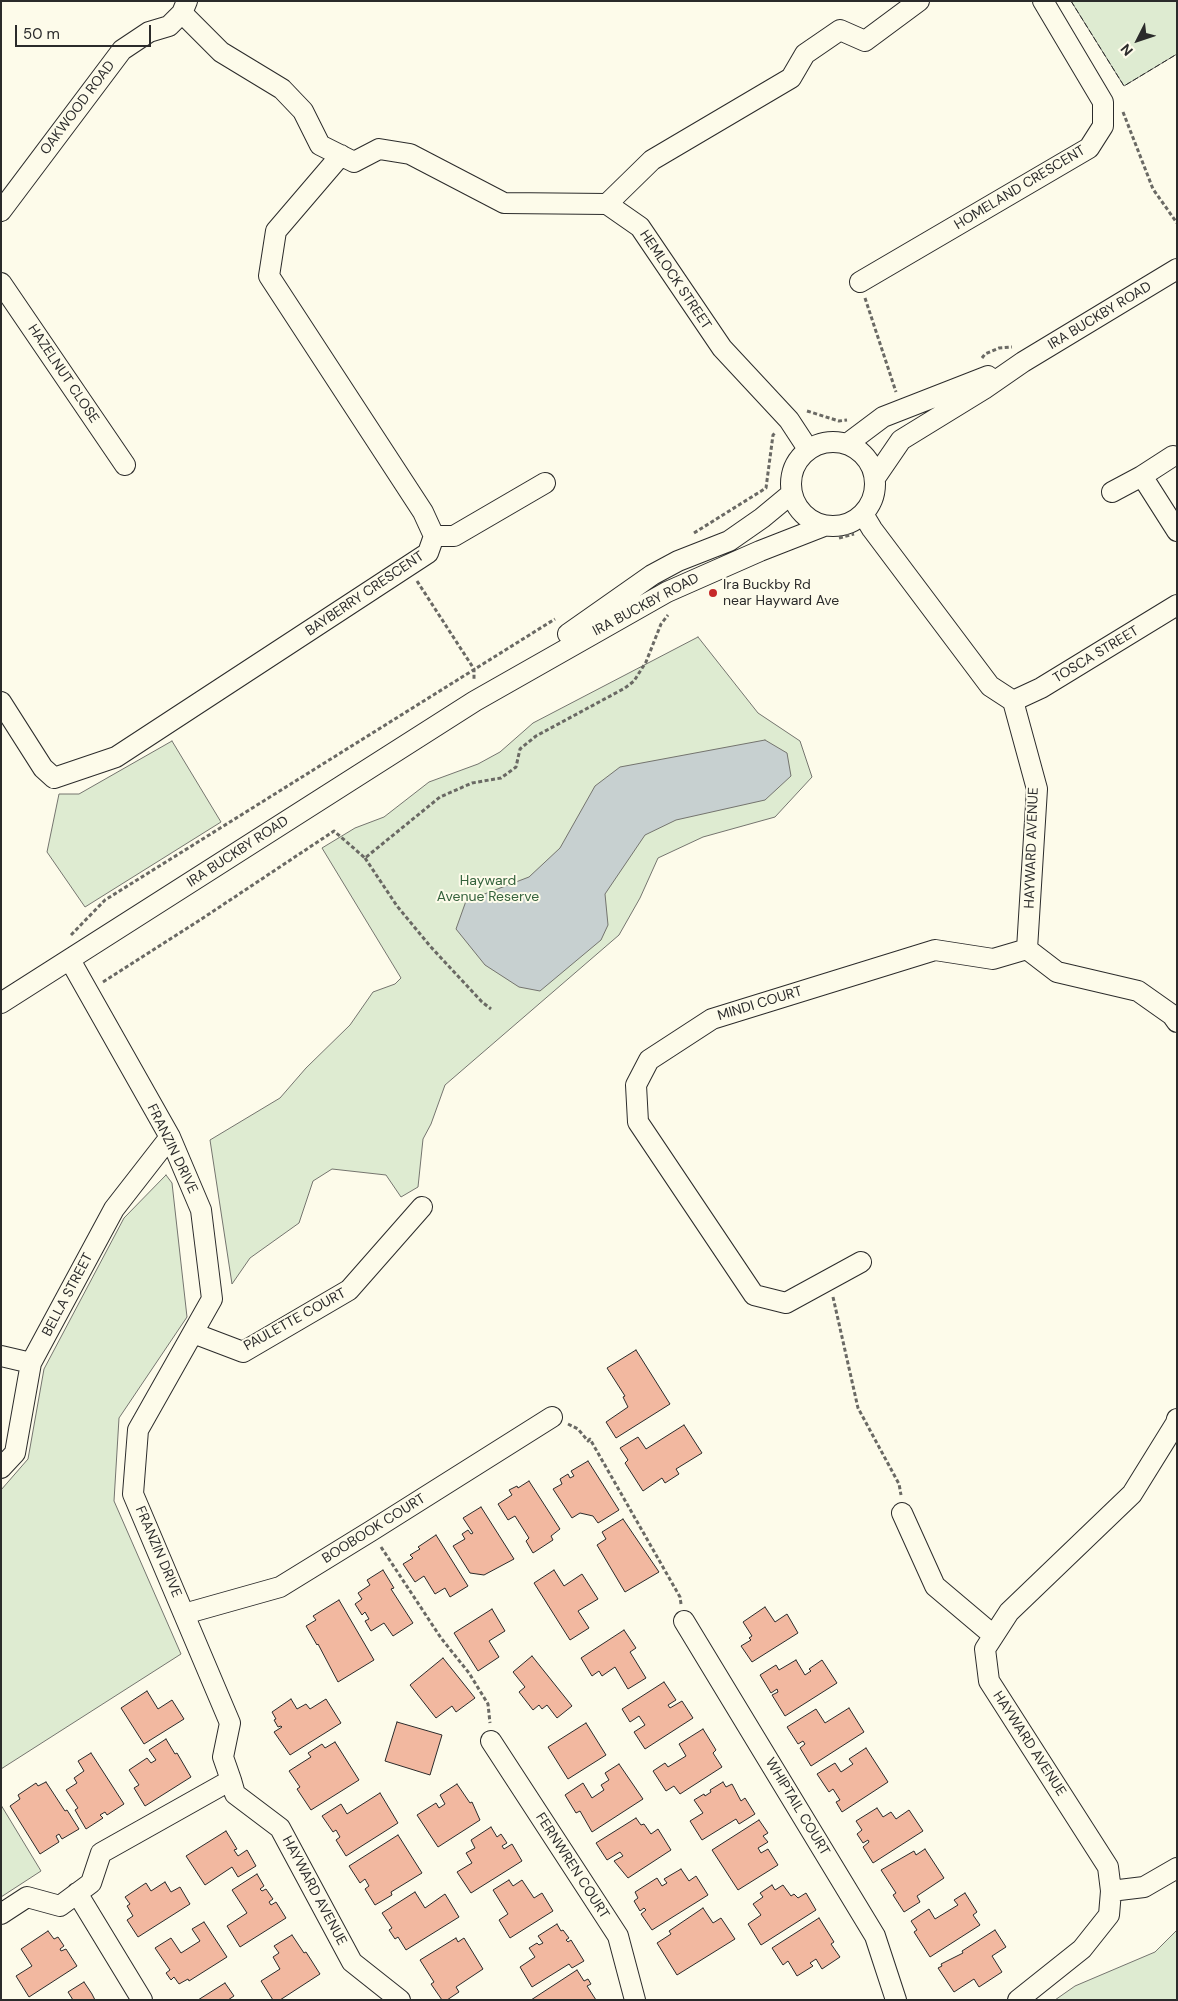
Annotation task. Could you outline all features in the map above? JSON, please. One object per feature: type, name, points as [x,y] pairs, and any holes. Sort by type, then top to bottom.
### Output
[{"type":"street","points":[[184,7],[221,52],[282,89],[303,111],[320,145],[341,156],[354,162],[379,149],[410,154],[504,203],[607,204],[652,160],[791,78],[805,54],[840,30],[865,41],[919,1]]},
{"type":"street","name":"HOMELAND CRESCENT","points":[[860,282],[1089,148],[1103,126],[1102,102],[1043,1]]},
{"type":"street","name":"OAKWOOD ROAD","points":[[1,211],[122,50],[149,32],[169,26],[184,7]]},
{"type":"street","name":"BAYBERRY CRESCENT","points":[[1,702],[42,768],[54,778],[116,757],[428,552],[434,536],[423,512],[269,276],[276,230],[341,156]]},
{"type":"street","name":"HEMLOCK STREET","points":[[607,204],[640,227],[722,348],[789,420],[808,449]]},
{"type":"street","name":"IRA BUCKBY ROAD","points":[[875,478],[901,440],[984,389],[1023,362],[1177,269]]},
{"type":"street","name":"HAZELNUT CLOSE","points":[[1,283],[125,465]]},
{"type":"street","name":"IRA BUCKBY ROAD","points":[[847,444],[883,417],[1023,362]]},
{"type":"street","points":[[868,521],[852,522],[827,532],[803,514],[791,494],[790,481],[792,469],[798,458],[808,449],[820,443],[833,441],[847,444],[857,449],[865,457],[872,467],[875,478],[868,521],[990,686],[1014,701]]},
{"type":"street","points":[[1112,492],[1173,456]]},
{"type":"street","points":[[1142,476],[1177,531]]},
{"type":"street","points":[[434,536],[454,536],[544,483]]},
{"type":"street","name":"IRA BUCKBY ROAD","points":[[1,1003],[475,701],[652,575],[678,561],[729,541],[762,518],[791,494]]},
{"type":"street","name":"IRA BUCKBY ROAD","points":[[475,701],[666,592],[720,567],[827,532]]},
{"type":"street","name":"TOSCA STREET","points":[[1014,701],[1042,688],[1177,606]]},
{"type":"street","name":"HAYWARD AVENUE","points":[[1014,701],[1037,789],[1027,949]]},
{"type":"street","points":[[1027,949],[1057,972],[1138,991],[1172,1015],[1177,1022]]},
{"type":"street","name":"MINDI COURT","points":[[861,1262],[786,1302],[754,1295],[638,1122],[636,1085],[649,1060],[712,1019],[935,950],[994,959],[1027,949]]},
{"type":"street","name":"FRANZIN DRIVE","points":[[70,960],[170,1136],[201,1210],[212,1299],[138,1430],[134,1494],[230,1723],[223,1756],[231,1780]]},
{"type":"street","name":"BELLA STREET","points":[[1,1468],[15,1453],[30,1363],[114,1209],[170,1136]]},
{"type":"street","name":"PAULETTE COURT","points":[[193,1333],[243,1352],[350,1290],[422,1207]]},
{"type":"street","points":[[1,1356],[30,1363]]},
{"type":"street","name":"BOOBOOK COURT","points":[[184,1614],[280,1587],[371,1532],[552,1417]]},
{"type":"street","name":"HAYWARD AVENUE","points":[[1018,2000],[1082,1949],[1109,1915],[1112,1891],[1108,1867],[989,1681],[985,1649],[992,1635],[1009,1612],[1132,1494],[1177,1419]]},
{"type":"street","points":[[902,1513],[935,1586],[992,1635]]},
{"type":"street","name":"WHIPTAIL COURT","points":[[684,1621],[875,1936],[896,2000]]},
{"type":"street","name":"FERNWREN COURT","points":[[492,1741],[618,1936],[635,2000]]},
{"type":"street","points":[[1,1914],[27,1897],[60,1906],[91,1883],[101,1852],[231,1780]]},
{"type":"street","name":"HAYWARD AVENUE","points":[[231,1780],[235,1794],[280,1828],[352,1962],[400,2000]]},
{"type":"street","points":[[1112,1891],[1144,1887],[1177,1868]]},
{"type":"street","points":[[77,1894],[142,2000]]},
{"type":"path","points":[[860,282],[897,396]]},
{"type":"path","points":[[827,532],[868,521]]},
{"type":"path","points":[[408,566],[474,669],[475,701]]},
{"type":"path","points":[[365,858],[440,797],[472,783],[501,778],[516,767],[520,749],[536,736],[625,688],[634,680],[646,662],[661,624],[670,612]]},
{"type":"path","points":[[88,991],[200,920],[334,831],[365,858],[397,906],[430,946],[482,1002],[492,1009]]},
{"type":"path","points":[[828,1280],[858,1408],[900,1484],[902,1513]]},
{"type":"path","points":[[552,1417],[578,1429],[588,1441],[590,1439],[680,1597],[684,1621]]},
{"type":"path","points":[[371,1532],[441,1638],[468,1673],[488,1704],[492,1741]]},
{"type":"green space","points":[[1071,1],[1177,1],[1177,54],[1124,86]]},
{"type":"green space","name":"Hayward Avenue Reserve","points":[[698,637],[758,713],[800,741],[812,777],[775,817],[703,837],[658,858],[640,898],[619,935],[445,1085],[431,1124],[423,1139],[418,1187],[401,1197],[386,1175],[332,1169],[313,1181],[299,1223],[250,1258],[232,1284],[210,1140],[280,1098],[306,1068],[350,1025],[373,992],[395,984],[401,978],[322,848],[355,828],[384,817],[429,782],[478,764],[500,752],[533,723]]},
{"type":"green space","points":[[172,741],[221,822],[85,907],[47,852],[59,794],[79,794]]},
{"type":"green space","points":[[166,1175],[172,1183],[187,1317],[119,1418],[114,1501],[181,1654],[1,1769],[1,1490],[28,1459],[44,1369],[124,1218]]},
{"type":"green space","points":[[1,1805],[41,1871],[1,1897]]},
{"type":"green space","points":[[1177,1930],[1177,2000],[1055,2000],[1075,1986],[1155,1952]]},
{"type":"shaded area","points":[[765,740],[787,753],[791,776],[765,800],[676,820],[645,835],[605,894],[608,925],[601,940],[540,991],[519,987],[485,965],[456,929],[466,901],[529,877],[560,848],[595,786],[620,767]]},
{"type":"building","points":[[636,1350],[670,1404],[616,1438],[606,1422],[628,1407],[623,1397],[625,1396],[607,1368]]},
{"type":"building","points":[[684,1425],[702,1453],[676,1469],[679,1474],[665,1483],[662,1478],[643,1491],[625,1463],[628,1460],[620,1448],[638,1437],[646,1449]]},
{"type":"building","points":[[588,1461],[619,1510],[598,1523],[593,1516],[580,1513],[572,1518],[553,1489],[562,1484],[560,1479],[568,1474],[570,1478],[574,1476],[571,1471]]},
{"type":"building","points":[[529,1481],[560,1529],[551,1536],[553,1540],[533,1553],[526,1541],[529,1538],[515,1516],[508,1520],[498,1504],[512,1495],[509,1490],[517,1486],[518,1488]]},
{"type":"building","points":[[481,1507],[514,1559],[484,1575],[470,1573],[453,1546],[465,1539],[462,1534],[468,1530],[471,1534],[473,1533],[463,1518]]},
{"type":"building","points":[[623,1519],[659,1572],[625,1592],[597,1545],[606,1539],[602,1532]]},
{"type":"building","points":[[436,1535],[468,1586],[450,1597],[445,1588],[435,1594],[424,1576],[415,1582],[403,1564],[413,1558],[410,1555],[420,1549],[418,1547]]},
{"type":"building","points":[[383,1570],[394,1588],[391,1589],[413,1623],[393,1636],[384,1623],[371,1631],[365,1621],[369,1619],[365,1612],[362,1615],[355,1604],[362,1599],[358,1593],[370,1585],[367,1580]]},
{"type":"building","points":[[554,1570],[564,1586],[582,1574],[598,1599],[578,1611],[589,1628],[570,1640],[534,1583]]},
{"type":"building","points":[[339,1600],[374,1660],[338,1682],[306,1626],[316,1620],[313,1616]]},
{"type":"building","points":[[765,1607],[775,1622],[787,1614],[798,1633],[752,1662],[741,1646],[751,1640],[749,1638],[752,1636],[743,1622]]},
{"type":"building","points":[[492,1609],[505,1631],[489,1641],[499,1657],[478,1671],[454,1633]]},
{"type":"building","points":[[624,1630],[636,1648],[630,1652],[646,1678],[628,1689],[615,1667],[602,1676],[599,1671],[592,1676],[581,1658]]},
{"type":"building","points":[[532,1656],[572,1706],[557,1718],[547,1705],[542,1709],[539,1705],[533,1710],[519,1692],[525,1687],[513,1672]]},
{"type":"building","points":[[443,1658],[475,1698],[456,1712],[452,1706],[436,1718],[410,1685]]},
{"type":"building","points":[[796,1660],[805,1675],[811,1671],[809,1669],[822,1660],[837,1683],[785,1716],[772,1695],[778,1692],[777,1689],[771,1693],[760,1675],[776,1665],[779,1670]]},
{"type":"building","points":[[664,1682],[676,1700],[668,1705],[670,1708],[682,1701],[693,1718],[645,1749],[634,1732],[645,1725],[639,1716],[630,1722],[622,1709]]},
{"type":"building","points":[[147,1691],[158,1709],[172,1700],[184,1719],[144,1744],[121,1708]]},
{"type":"building","points":[[291,1699],[297,1709],[306,1704],[310,1709],[326,1699],[341,1723],[290,1755],[274,1732],[282,1727],[278,1727],[272,1712]]},
{"type":"building","points":[[849,1708],[864,1732],[811,1766],[800,1748],[805,1744],[803,1741],[798,1744],[787,1727],[816,1709],[825,1723]]},
{"type":"building","points":[[397,1722],[442,1735],[430,1775],[385,1761]]},
{"type":"building","points":[[586,1723],[606,1755],[568,1779],[548,1747]]},
{"type":"building","points":[[703,1729],[716,1750],[713,1753],[722,1767],[680,1794],[674,1786],[666,1791],[653,1771],[665,1763],[668,1767],[686,1756],[679,1744]]},
{"type":"building","points":[[166,1739],[191,1777],[145,1806],[134,1788],[139,1785],[129,1770],[147,1758],[151,1763],[156,1760],[149,1750]]},
{"type":"building","points":[[335,1742],[359,1780],[311,1810],[297,1789],[300,1787],[289,1771],[311,1757],[308,1753],[322,1744],[325,1748]]},
{"type":"building","points":[[866,1748],[888,1782],[842,1812],[836,1802],[840,1800],[833,1789],[829,1792],[817,1774],[835,1763],[841,1772],[853,1764],[849,1759]]},
{"type":"building","points":[[91,1753],[124,1804],[107,1815],[105,1812],[100,1815],[103,1818],[86,1829],[75,1810],[78,1808],[66,1790],[77,1783],[74,1778],[84,1771],[78,1761]]},
{"type":"building","points":[[619,1764],[643,1799],[592,1832],[580,1811],[576,1813],[565,1795],[583,1783],[592,1798],[604,1790],[601,1785],[609,1780],[605,1773]]},
{"type":"building","points":[[46,1782],[79,1829],[62,1839],[59,1834],[56,1836],[59,1842],[40,1854],[10,1806],[20,1799],[18,1795],[36,1783],[38,1786]]},
{"type":"building","points":[[723,1782],[726,1787],[732,1784],[741,1801],[745,1798],[755,1814],[739,1824],[736,1819],[702,1840],[690,1821],[703,1813],[694,1800],[704,1794],[705,1796],[711,1792],[710,1790]]},
{"type":"building","points":[[457,1784],[470,1803],[472,1802],[480,1820],[438,1847],[417,1815],[436,1803],[439,1808],[445,1804],[440,1795]]},
{"type":"building","points":[[380,1793],[398,1823],[346,1856],[336,1840],[340,1837],[336,1830],[333,1832],[322,1816],[341,1804],[347,1814]]},
{"type":"building","points":[[877,1808],[883,1817],[891,1812],[896,1819],[909,1810],[923,1831],[873,1863],[863,1847],[869,1842],[868,1840],[863,1843],[857,1834],[862,1830],[856,1821]]},
{"type":"building","points":[[636,1818],[641,1825],[644,1824],[651,1834],[658,1829],[671,1850],[628,1878],[614,1861],[623,1856],[620,1852],[607,1860],[596,1843]]},
{"type":"building","points":[[759,1820],[768,1833],[763,1836],[768,1842],[758,1848],[761,1853],[768,1849],[778,1865],[738,1890],[712,1850]]},
{"type":"building","points":[[491,1827],[497,1837],[501,1834],[507,1843],[502,1846],[504,1849],[512,1844],[522,1861],[471,1893],[457,1872],[472,1863],[466,1853],[475,1848],[471,1840]]},
{"type":"building","points":[[226,1831],[237,1849],[234,1850],[238,1856],[247,1850],[256,1866],[238,1877],[232,1867],[205,1885],[186,1856]]},
{"type":"building","points":[[398,1835],[422,1873],[391,1892],[392,1895],[375,1905],[365,1889],[369,1886],[365,1879],[360,1883],[349,1866]]},
{"type":"building","points":[[925,1849],[944,1878],[917,1896],[920,1902],[904,1912],[893,1895],[896,1893],[881,1870],[914,1851],[916,1855]]},
{"type":"building","points":[[681,1869],[689,1881],[696,1876],[708,1895],[652,1930],[641,1914],[646,1910],[644,1908],[640,1911],[634,1901],[638,1898],[635,1892],[657,1878],[662,1886],[667,1883],[664,1879]]},
{"type":"building","points":[[257,1874],[264,1886],[260,1889],[262,1891],[266,1889],[273,1899],[269,1902],[271,1905],[276,1902],[286,1918],[240,1947],[227,1926],[247,1913],[232,1890]]},
{"type":"building","points":[[509,1880],[513,1886],[522,1880],[534,1898],[542,1893],[553,1911],[510,1938],[499,1920],[508,1914],[493,1890]]},
{"type":"building","points":[[165,1882],[171,1892],[180,1887],[190,1904],[138,1937],[127,1920],[133,1916],[127,1906],[130,1904],[125,1897],[146,1883],[151,1891]]},
{"type":"building","points":[[772,1885],[775,1890],[783,1885],[791,1896],[794,1894],[798,1898],[806,1893],[816,1910],[761,1945],[748,1924],[761,1915],[753,1904],[763,1897],[760,1893]]},
{"type":"building","points":[[415,1892],[425,1908],[445,1894],[459,1917],[406,1950],[398,1937],[395,1939],[389,1930],[392,1928],[382,1913]]},
{"type":"building","points":[[965,1893],[977,1912],[973,1915],[980,1925],[930,1957],[914,1932],[917,1930],[911,1921],[929,1909],[935,1919],[958,1905],[954,1900]]},
{"type":"building","points":[[703,1908],[713,1923],[721,1918],[735,1939],[677,1975],[657,1943],[671,1934],[669,1931]]},
{"type":"building","points":[[819,1918],[834,1942],[831,1944],[840,1957],[822,1969],[816,1959],[810,1963],[813,1966],[797,1976],[788,1961],[783,1965],[772,1948]]},
{"type":"building","points":[[204,1922],[227,1957],[189,1981],[188,1979],[179,1984],[174,1977],[171,1980],[166,1973],[170,1970],[155,1948],[171,1938],[181,1953],[200,1941],[192,1929]]},
{"type":"building","points":[[557,1924],[561,1931],[563,1930],[569,1938],[566,1940],[568,1942],[571,1940],[584,1961],[572,1968],[569,1964],[532,1987],[520,1967],[535,1957],[529,1948],[537,1943],[539,1945],[543,1943],[538,1936]]},
{"type":"building","points":[[995,1930],[1006,1947],[992,1956],[1002,1972],[979,1987],[974,1979],[954,1992],[938,1968],[942,1966],[941,1964],[963,1953],[962,1951]]},
{"type":"building","points":[[48,1931],[54,1939],[58,1937],[64,1946],[60,1949],[61,1951],[66,1949],[77,1966],[29,1997],[16,1976],[32,1966],[21,1949]]},
{"type":"building","points":[[292,1935],[320,1974],[280,2000],[273,2000],[261,1981],[280,1969],[273,1957],[279,1953],[274,1946]]},
{"type":"building","points":[[456,1938],[458,1942],[464,1938],[483,1969],[456,1987],[459,1992],[447,2000],[442,2000],[431,1984],[434,1982],[420,1960]]},
{"type":"building","points":[[577,1970],[584,1981],[588,1979],[591,1984],[587,1986],[596,2000],[531,2000]]},
{"type":"building","points":[[84,1982],[95,2000],[73,2000],[68,1992]]},
{"type":"building","points":[[225,1983],[234,1996],[228,2000],[198,2000]]},
{"type":"fence","points":[[1071,1],[1124,86],[1177,54]]},
{"type":"place","name":"Ira Buckby Rd near Hayward Ave","points":[[713,593]]}]
